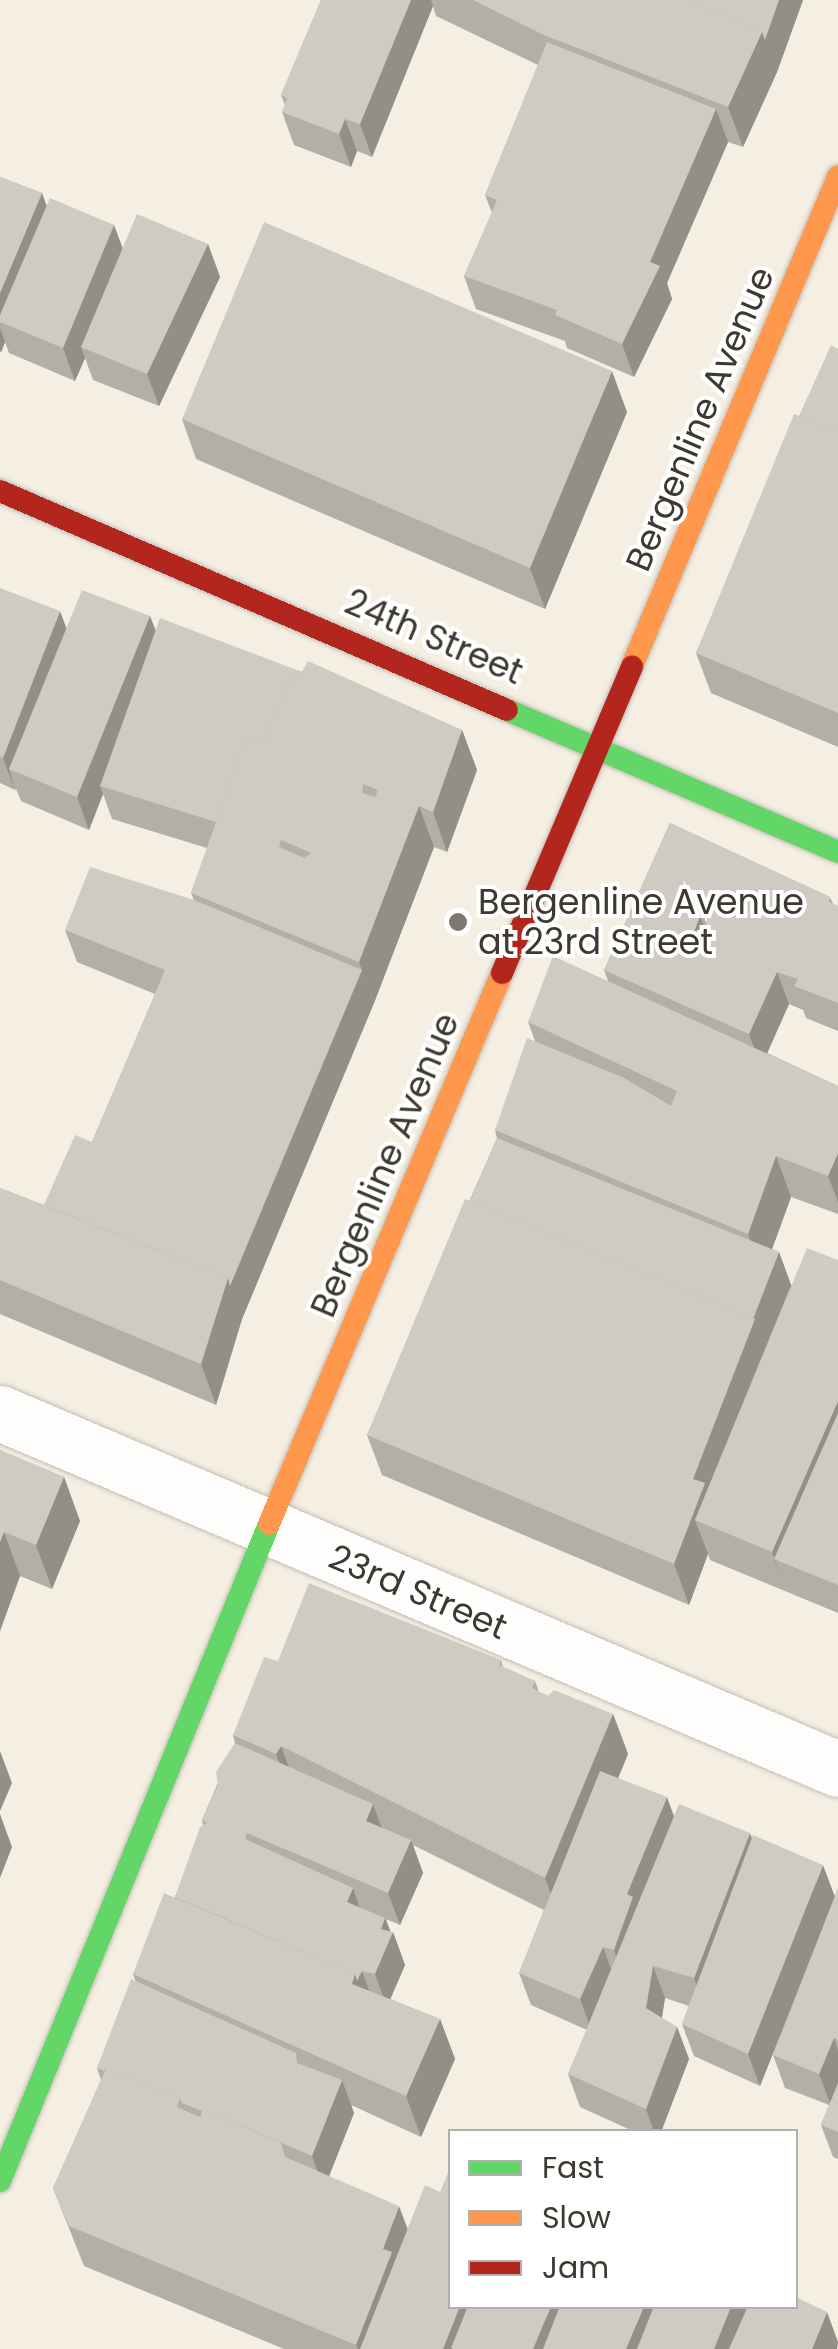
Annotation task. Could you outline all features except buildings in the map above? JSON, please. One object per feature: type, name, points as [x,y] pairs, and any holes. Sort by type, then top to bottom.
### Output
[{"type":"street","name":"Bergenline Avenue","points":[[0,2181],[838,177]]},
{"type":"street","name":"24th Street","points":[[0,491],[838,852]]},
{"type":"street","name":"23rd Street","points":[[0,1413],[838,1768]]},
{"type":"traffic: fast","points":[[507,710],[838,852]]},
{"type":"traffic: fast","points":[[0,2181],[269,1524]]},
{"type":"traffic: slow","points":[[632,666],[838,177]]},
{"type":"traffic: slow","points":[[269,1524],[502,973]]},
{"type":"traffic: jam","points":[[0,491],[507,710]]},
{"type":"traffic: jam","points":[[502,973],[632,666]]},
{"type":"place","name":"Bergenline Avenue at 23rd Street","points":[[458,922]]}]
